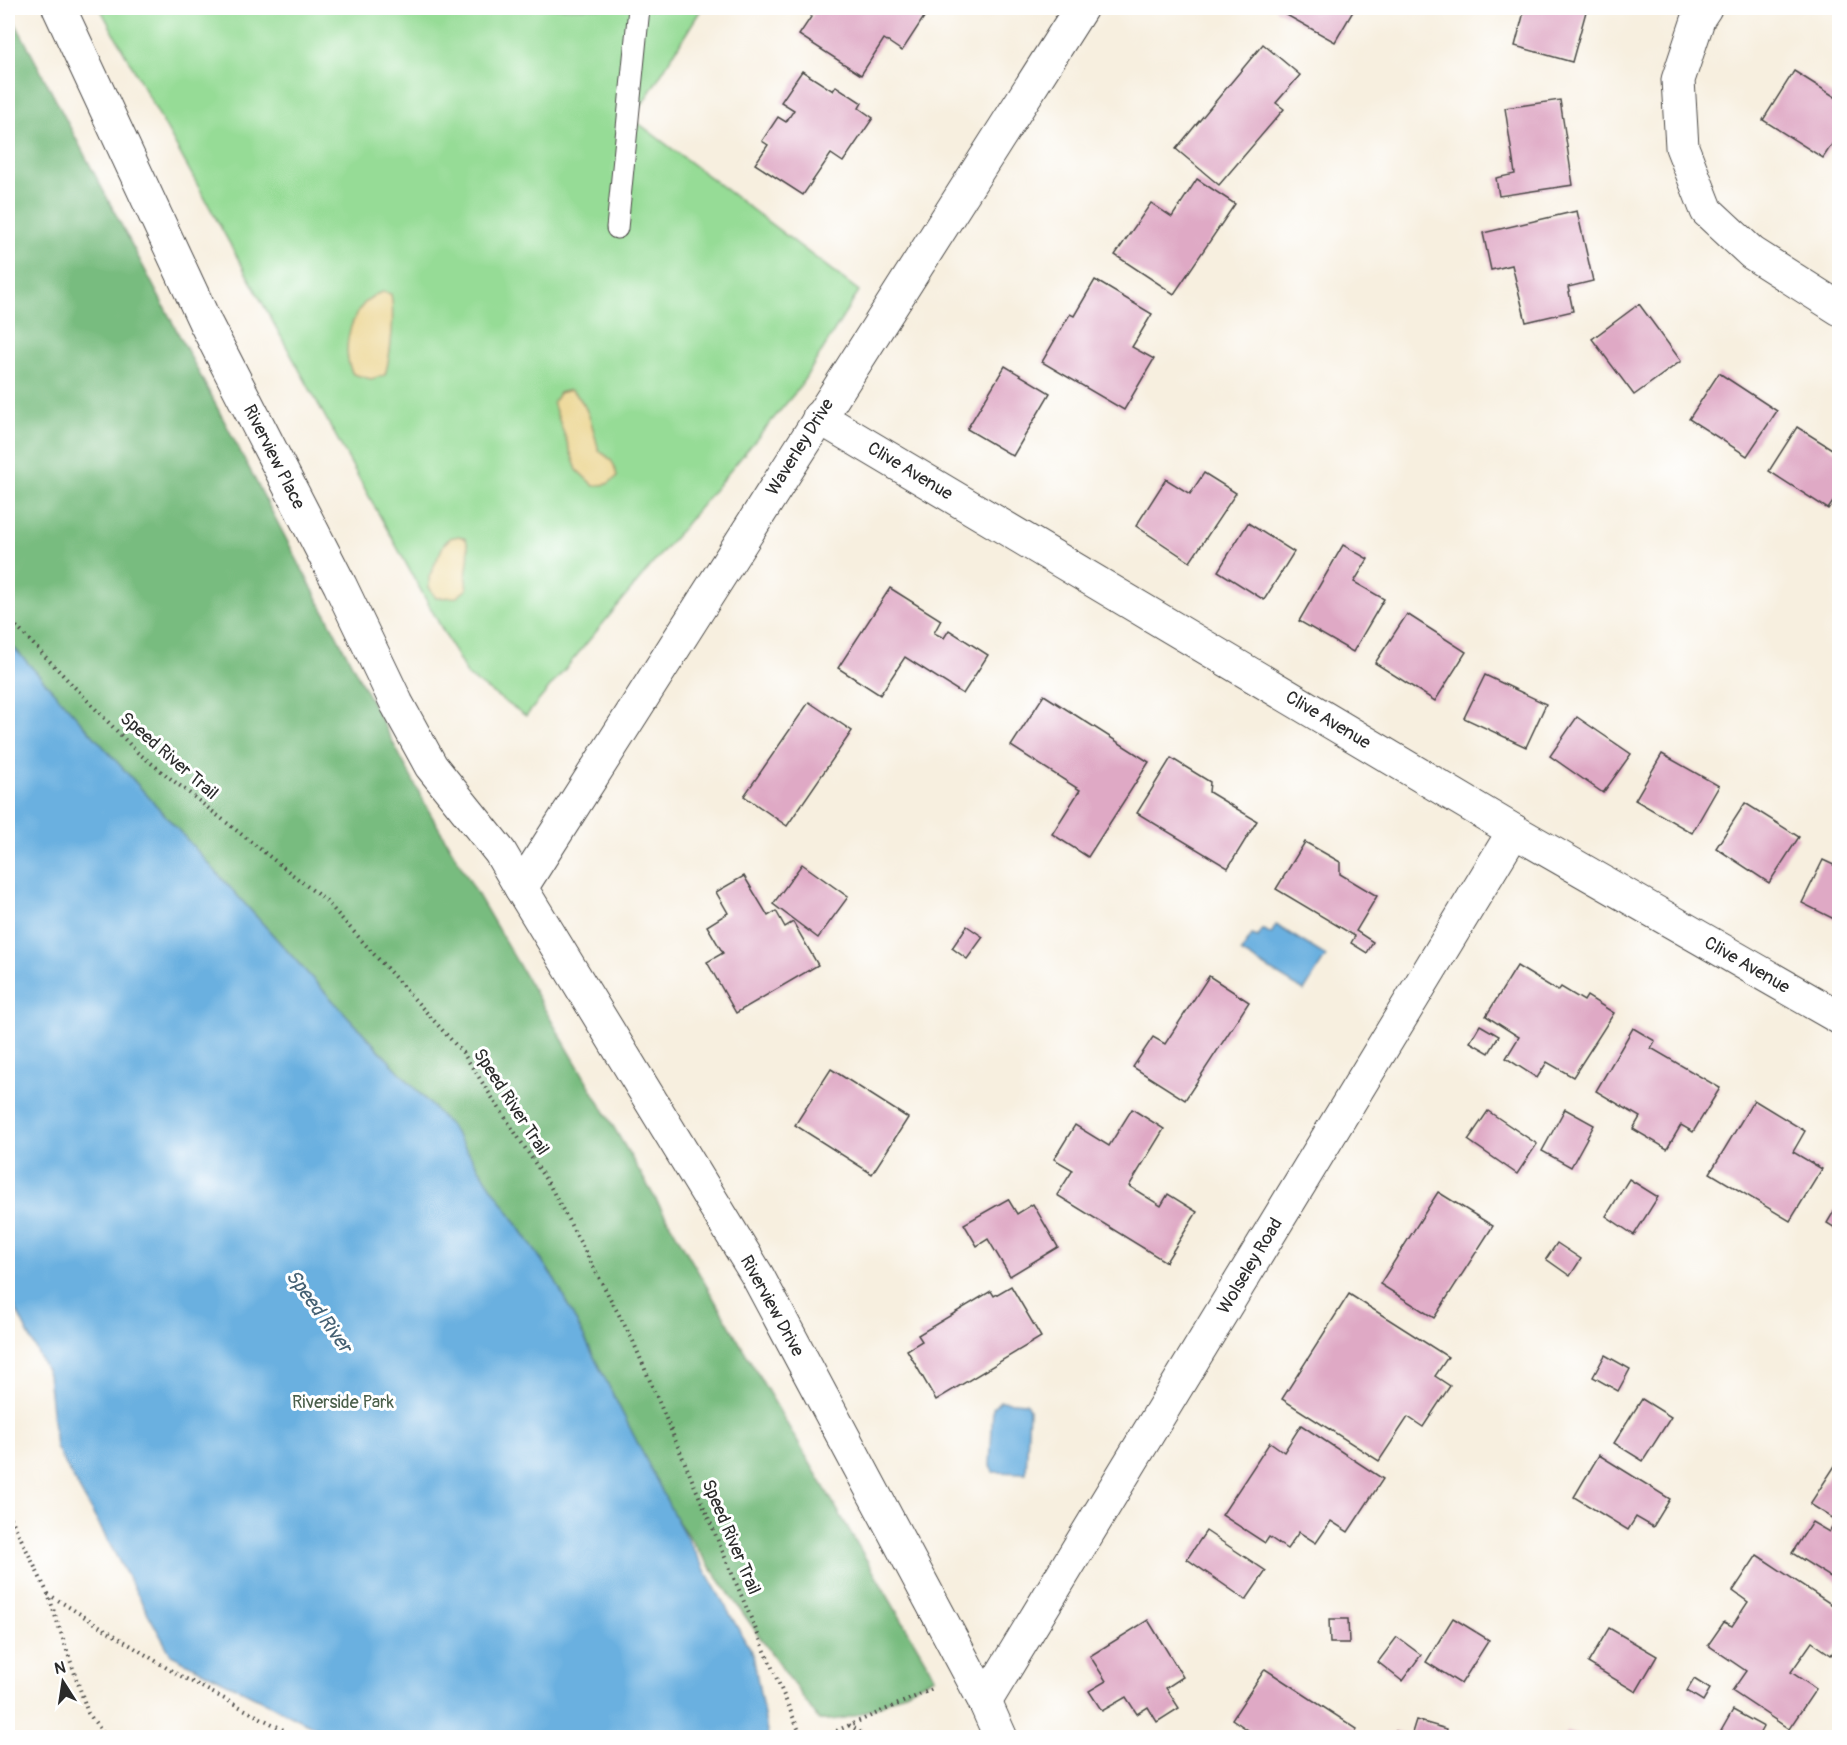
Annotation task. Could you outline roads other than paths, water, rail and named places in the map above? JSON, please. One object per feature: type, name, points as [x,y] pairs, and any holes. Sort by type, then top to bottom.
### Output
[{"type":"street","name":"Riverview Place","points":[[59,8],[206,324],[340,585],[398,704],[431,766],[500,852],[521,888]]},
{"type":"street","name":"Waverley Drive","points":[[521,888],[1081,8]]},
{"type":"street","points":[[1705,8],[1699,16],[1678,80],[1682,147],[1707,211],[1752,253],[1839,309]]},
{"type":"street","name":"Clive Avenue","points":[[819,417],[1514,831],[1839,1018]]},
{"type":"street","name":"Wolseley Road","points":[[985,1702],[1514,831]]},
{"type":"street","name":"Riverview Drive","points":[[521,888],[757,1275],[985,1702],[1001,1737]]},
{"type":"lane","points":[[617,228],[639,8]]},
{"type":"water","name":"Speed River","points":[[8,641],[309,975],[451,1127],[555,1280],[676,1519],[753,1655],[768,1737],[334,1737],[171,1655],[56,1447],[48,1374],[8,1293]]},
{"type":"water","points":[[1276,925],[1326,956],[1304,991],[1241,952],[1252,935],[1258,937],[1263,929],[1271,934]]},
{"type":"water","points":[[1000,1401],[1026,1403],[1029,1409],[1026,1473],[993,1472],[990,1466],[993,1408]]},
{"type":"park label","name":"Riverside Park","points":[[343,1402]]}]
